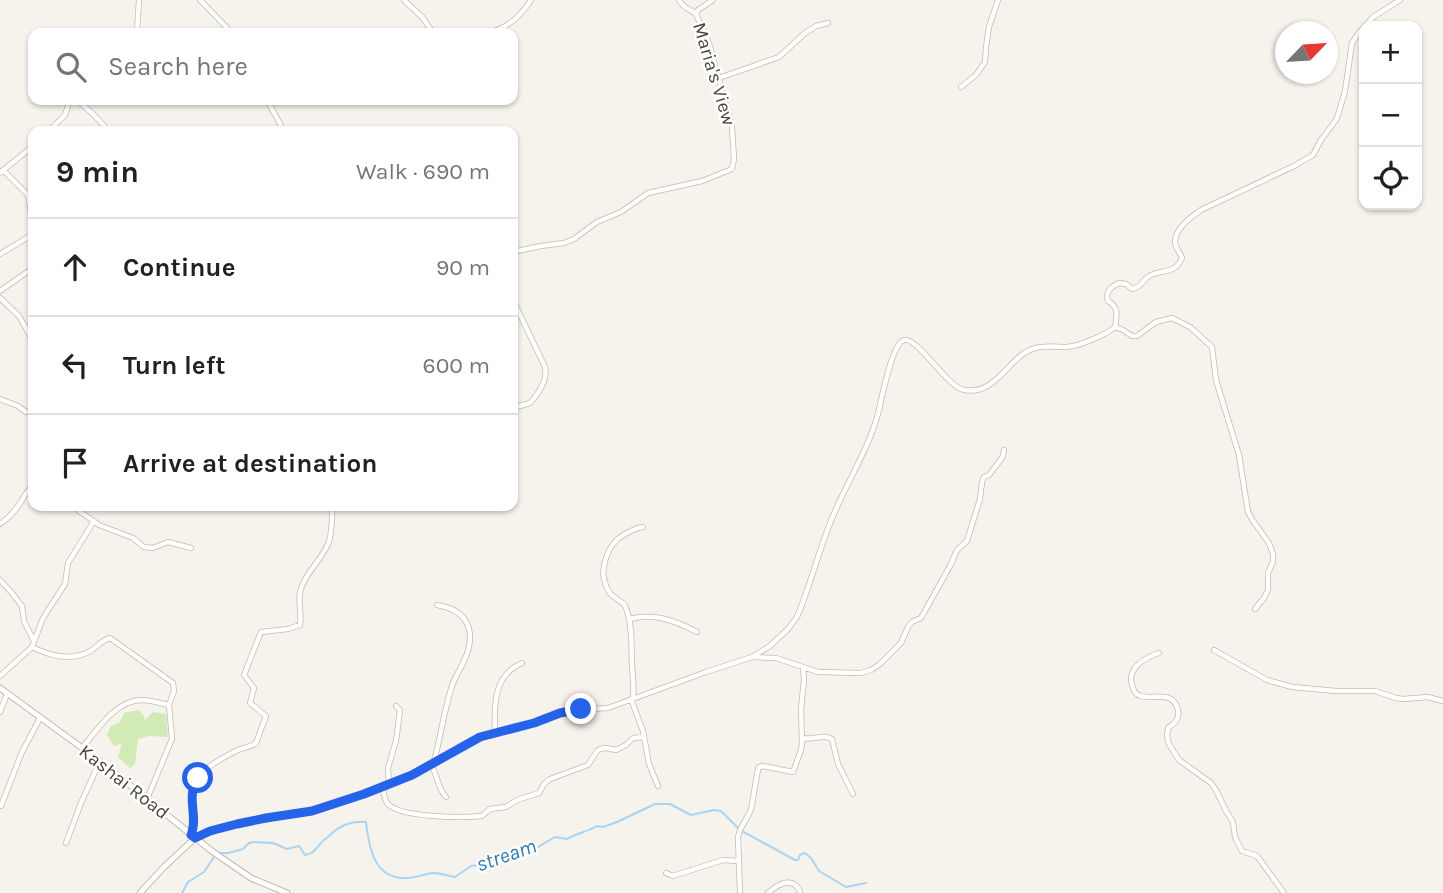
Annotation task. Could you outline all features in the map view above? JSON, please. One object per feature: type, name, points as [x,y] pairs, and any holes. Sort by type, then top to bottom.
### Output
[{"type":"street","points":[[136,28],[139,0]]},
{"type":"street","points":[[200,0],[227,28]]},
{"type":"street","points":[[404,0],[429,28]]},
{"type":"street","points":[[504,28],[531,0]]},
{"type":"street","points":[[679,0],[682,6],[696,14]]},
{"type":"street","name":"Maria's View","points":[[518,251],[564,243],[597,222],[621,212],[648,193],[702,181],[732,169],[732,127],[709,43],[696,14],[713,0]]},
{"type":"street","points":[[961,87],[976,75],[985,62],[989,27],[998,0]]},
{"type":"street","points":[[140,893],[193,836],[237,824],[312,811],[386,787],[480,737],[534,723],[560,713],[608,708],[752,657],[770,646],[797,617],[834,514],[873,429],[892,359],[900,343],[904,340],[910,341],[956,386],[972,390],[995,381],[1019,356],[1035,348],[1077,345],[1105,335],[1115,327],[1117,312],[1114,304],[1108,301],[1109,289],[1119,283],[1132,289],[1138,288],[1148,276],[1170,271],[1179,264],[1182,258],[1175,238],[1189,218],[1313,155],[1321,139],[1336,121],[1345,91],[1352,43],[1357,34],[1373,17],[1400,0]]},
{"type":"street","points":[[719,78],[779,57],[794,41],[811,29],[828,23]]},
{"type":"street","points":[[54,126],[65,115],[68,105]]},
{"type":"street","points":[[82,105],[104,126]]},
{"type":"street","points":[[270,105],[281,126]]},
{"type":"street","points":[[28,150],[1,171],[28,191]]},
{"type":"street","points":[[0,254],[28,237]]},
{"type":"street","points":[[0,291],[28,271]]},
{"type":"street","points":[[0,298],[19,316],[28,331]]},
{"type":"street","points":[[518,310],[547,373],[530,403],[518,407]]},
{"type":"street","points":[[1115,327],[1137,336],[1149,326],[1172,318],[1190,327],[1212,347],[1216,380],[1239,455],[1248,512],[1269,543],[1273,554],[1268,573],[1268,590],[1255,609]]},
{"type":"street","points":[[0,399],[26,412]]},
{"type":"street","points":[[752,657],[776,658],[818,672],[866,672],[880,664],[901,643],[908,626],[925,614],[957,550],[967,541],[984,477],[999,463],[1004,450]]},
{"type":"street","points":[[0,524],[9,518],[28,490]]},
{"type":"street","points":[[79,511],[105,529],[132,538],[144,547],[153,548],[168,542],[191,548]]},
{"type":"street","points":[[193,836],[193,785],[204,772],[237,750],[255,745],[266,716],[250,703],[254,688],[245,678],[244,672],[261,632],[300,625],[300,591],[329,541],[332,511]]},
{"type":"street","points":[[0,676],[33,644],[43,618],[65,584],[68,563],[93,521]]},
{"type":"street","points":[[643,527],[638,527],[613,544],[603,579],[613,596],[625,605],[629,620],[634,683],[632,699],[649,764],[658,786]]},
{"type":"street","points":[[0,580],[22,606],[24,621],[33,644],[51,656],[79,655],[110,638],[173,683],[174,691],[169,705],[172,739],[147,799]]},
{"type":"street","points":[[437,605],[449,608],[463,617],[469,630],[467,653],[453,684],[432,763],[441,791],[446,797]]},
{"type":"street","points":[[629,620],[654,616],[697,632]]},
{"type":"street","points":[[1214,650],[1267,680],[1292,687],[1375,691],[1396,698],[1428,697],[1443,701]]},
{"type":"street","points":[[1158,653],[1134,668],[1131,676],[1135,692],[1142,696],[1170,698],[1175,704],[1178,717],[1168,728],[1167,736],[1173,752],[1179,760],[1211,783],[1233,822],[1237,844],[1242,851],[1257,856],[1284,893]]},
{"type":"street","points":[[495,733],[496,703],[503,678],[506,672],[522,663]]},
{"type":"street","points":[[740,893],[738,837],[751,810],[759,767],[793,772],[801,750],[803,667]]},
{"type":"street","name":"Kashai Road","points":[[0,688],[100,761],[216,854],[251,878],[286,893]]},
{"type":"street","points":[[0,712],[7,694]]},
{"type":"street","points":[[82,748],[124,704],[141,700],[169,705]]},
{"type":"street","points":[[397,706],[400,709],[400,719],[388,768],[386,800],[396,808],[426,816],[482,816],[490,809],[506,807],[517,800],[539,793],[550,779],[588,765],[600,749],[617,750],[633,738],[644,737]]},
{"type":"street","points":[[1,806],[22,752],[40,718]]},
{"type":"street","points":[[802,738],[832,739],[838,764],[853,794]]},
{"type":"street","points":[[66,843],[100,761]]},
{"type":"street","points":[[666,873],[673,876],[723,860],[738,861]]},
{"type":"street","points":[[768,893],[789,882],[796,885],[800,891]]},
{"type":"green space","points":[[138,710],[145,720],[153,712],[166,714],[168,737],[149,736],[138,739],[135,764],[130,768],[118,757],[122,743],[114,746],[107,735],[111,726],[120,722],[124,713]]},
{"type":"waterway","name":"stream","points":[[218,853],[243,849],[254,842],[273,843],[287,849],[299,846],[305,855],[313,852],[342,826],[366,822],[375,860],[387,873],[406,878],[433,873],[455,877],[471,866],[496,863],[520,850],[538,847],[555,837],[567,839],[597,826],[603,827],[617,822],[655,804],[670,804],[691,815],[721,811],[740,830],[795,860],[805,853],[819,871],[846,887],[866,883]]},
{"type":"waterway","name":"stream","points":[[182,893],[188,882],[204,872],[214,857]]},
{"type":"route","points":[[198,778],[191,792],[194,826],[191,835],[195,838],[237,824],[312,811],[383,788],[480,737],[581,709]]}]
